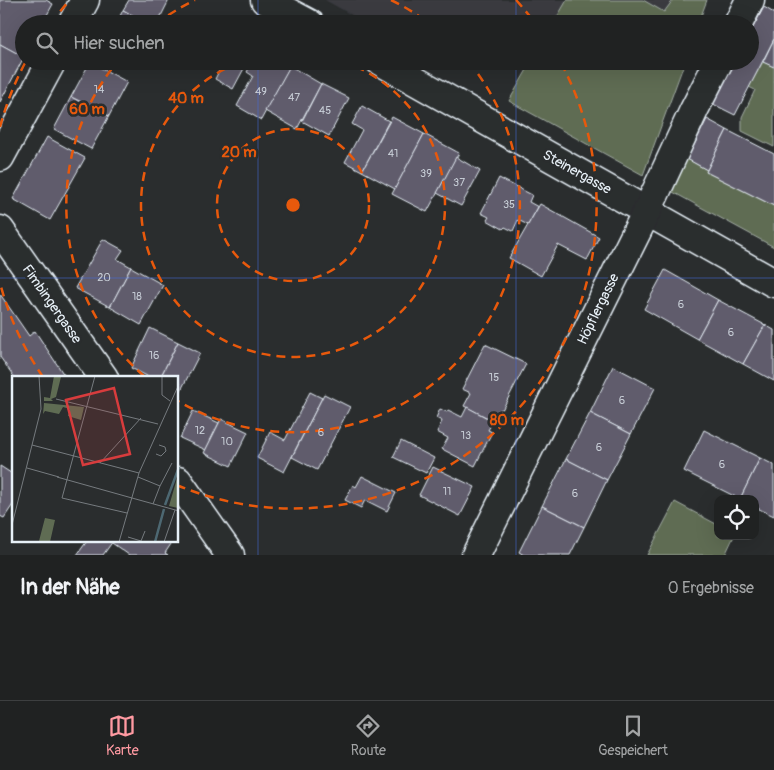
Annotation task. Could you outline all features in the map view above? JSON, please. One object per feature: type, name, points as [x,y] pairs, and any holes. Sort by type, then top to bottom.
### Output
[{"type":"street","points":[[77,15],[85,0]]},
{"type":"street","points":[[265,0],[293,15]]},
{"type":"street","points":[[742,15],[750,0]]},
{"type":"street","points":[[0,157],[47,70]]},
{"type":"street","name":"Steinergasse","points":[[396,70],[774,283]]},
{"type":"street","name":"Höpflergasse","points":[[476,555],[647,211],[714,70]]},
{"type":"street","name":"Fimbingergasse","points":[[0,230],[103,376]]},
{"type":"street","points":[[179,482],[230,555]]},
{"type":"shaded area","points":[[325,0],[707,0],[701,15],[352,15]]},
{"type":"green space","points":[[567,0],[643,0],[664,12],[673,0],[707,0],[701,15],[558,15]]},
{"type":"green space","points":[[763,62],[774,67],[774,147],[742,131],[742,117],[755,90],[749,87]]},
{"type":"green space","points":[[527,70],[682,70],[643,175],[509,101]]},
{"type":"green space","points":[[687,159],[707,170],[706,172],[774,206],[774,247],[671,191]]},
{"type":"green space","points":[[675,502],[714,523],[714,540],[732,540],[725,555],[647,555]]},
{"type":"building","points":[[0,0],[46,0],[53,4],[47,15],[15,15],[15,52],[0,44]]},
{"type":"building","points":[[129,0],[169,0],[162,15],[132,15],[123,10]]},
{"type":"building","points":[[764,7],[774,13],[774,39],[759,68],[759,16]]},
{"type":"building","points":[[123,10],[132,15],[120,15]]},
{"type":"building","points":[[774,39],[774,67],[763,62]]},
{"type":"building","points":[[0,44],[15,52],[15,70],[17,70],[0,102]]},
{"type":"building","points":[[86,70],[105,70],[127,82],[109,116],[71,97]]},
{"type":"building","points":[[220,70],[243,70],[233,89],[215,79]]},
{"type":"building","points":[[248,70],[288,70],[261,120],[237,106],[253,76],[247,72]]},
{"type":"building","points":[[288,70],[297,70],[321,84],[297,129],[265,111]]},
{"type":"building","points":[[731,70],[758,70],[735,115],[713,104]]},
{"type":"building","points":[[321,84],[349,98],[329,136],[302,121]]},
{"type":"building","points":[[71,97],[109,116],[91,149],[54,129]]},
{"type":"building","points":[[362,106],[389,121],[362,171],[345,162],[362,130],[352,124]]},
{"type":"building","points":[[392,117],[424,134],[395,189],[362,171]]},
{"type":"building","points":[[707,119],[727,130],[707,170],[687,159]]},
{"type":"building","points":[[727,130],[774,154],[774,206],[706,172]]},
{"type":"building","points":[[424,134],[459,153],[427,212],[392,194]]},
{"type":"building","points":[[47,137],[85,158],[50,220],[13,199]]},
{"type":"building","points":[[456,157],[480,171],[461,206],[437,193]]},
{"type":"building","points":[[499,178],[532,195],[529,202],[538,207],[528,225],[518,220],[513,231],[505,227],[503,229],[487,220],[489,217],[481,213]]},
{"type":"building","points":[[540,204],[599,237],[587,260],[558,245],[541,276],[509,258]]},
{"type":"building","points":[[103,239],[123,250],[117,259],[131,267],[110,307],[75,288]]},
{"type":"building","points":[[131,267],[163,285],[141,325],[110,307]]},
{"type":"building","points":[[665,270],[718,300],[697,339],[644,309]]},
{"type":"building","points":[[0,294],[29,336],[35,331],[65,376],[14,376],[0,357]]},
{"type":"building","points":[[718,300],[765,325],[743,364],[697,339]]},
{"type":"building","points":[[765,325],[774,330],[774,381],[743,364]]},
{"type":"building","points":[[150,328],[178,342],[161,376],[147,376],[131,368]]},
{"type":"building","points":[[178,342],[200,353],[180,392],[179,376],[161,376]]},
{"type":"building","points":[[485,344],[526,364],[502,410],[494,421],[464,406],[471,393],[462,389]]},
{"type":"building","points":[[613,366],[655,388],[631,434],[590,413]]},
{"type":"building","points":[[310,392],[322,398],[284,472],[257,458],[270,432],[285,440]]},
{"type":"building","points":[[324,394],[350,407],[317,470],[292,457]]},
{"type":"building","points":[[467,407],[493,421],[488,430],[492,432],[475,466],[442,449],[448,438],[437,432],[442,421],[436,418],[440,409],[447,412],[448,410],[462,417]]},
{"type":"building","points":[[193,411],[219,423],[206,450],[180,438]]},
{"type":"building","points":[[590,413],[631,434],[607,480],[566,459]]},
{"type":"building","points":[[221,419],[248,432],[231,466],[204,453]]},
{"type":"building","points":[[704,430],[760,458],[742,495],[732,495],[684,471]]},
{"type":"building","points":[[401,441],[434,458],[426,473],[393,457]]},
{"type":"building","points":[[760,458],[774,465],[774,516],[759,509],[759,495],[742,495]]},
{"type":"building","points":[[566,459],[607,480],[584,527],[542,506]]},
{"type":"building","points":[[0,466],[12,474],[12,506],[4,518],[0,516]]},
{"type":"building","points":[[433,467],[475,487],[460,516],[419,495]]},
{"type":"building","points":[[362,476],[396,493],[387,511],[365,500],[361,508],[345,500],[353,485],[356,487]]},
{"type":"building","points":[[542,506],[584,527],[570,555],[524,555],[519,552]]},
{"type":"building","points":[[86,542],[112,542],[103,555],[77,555]]},
{"type":"building","points":[[172,542],[165,553],[168,555],[129,555],[112,543]]}]
